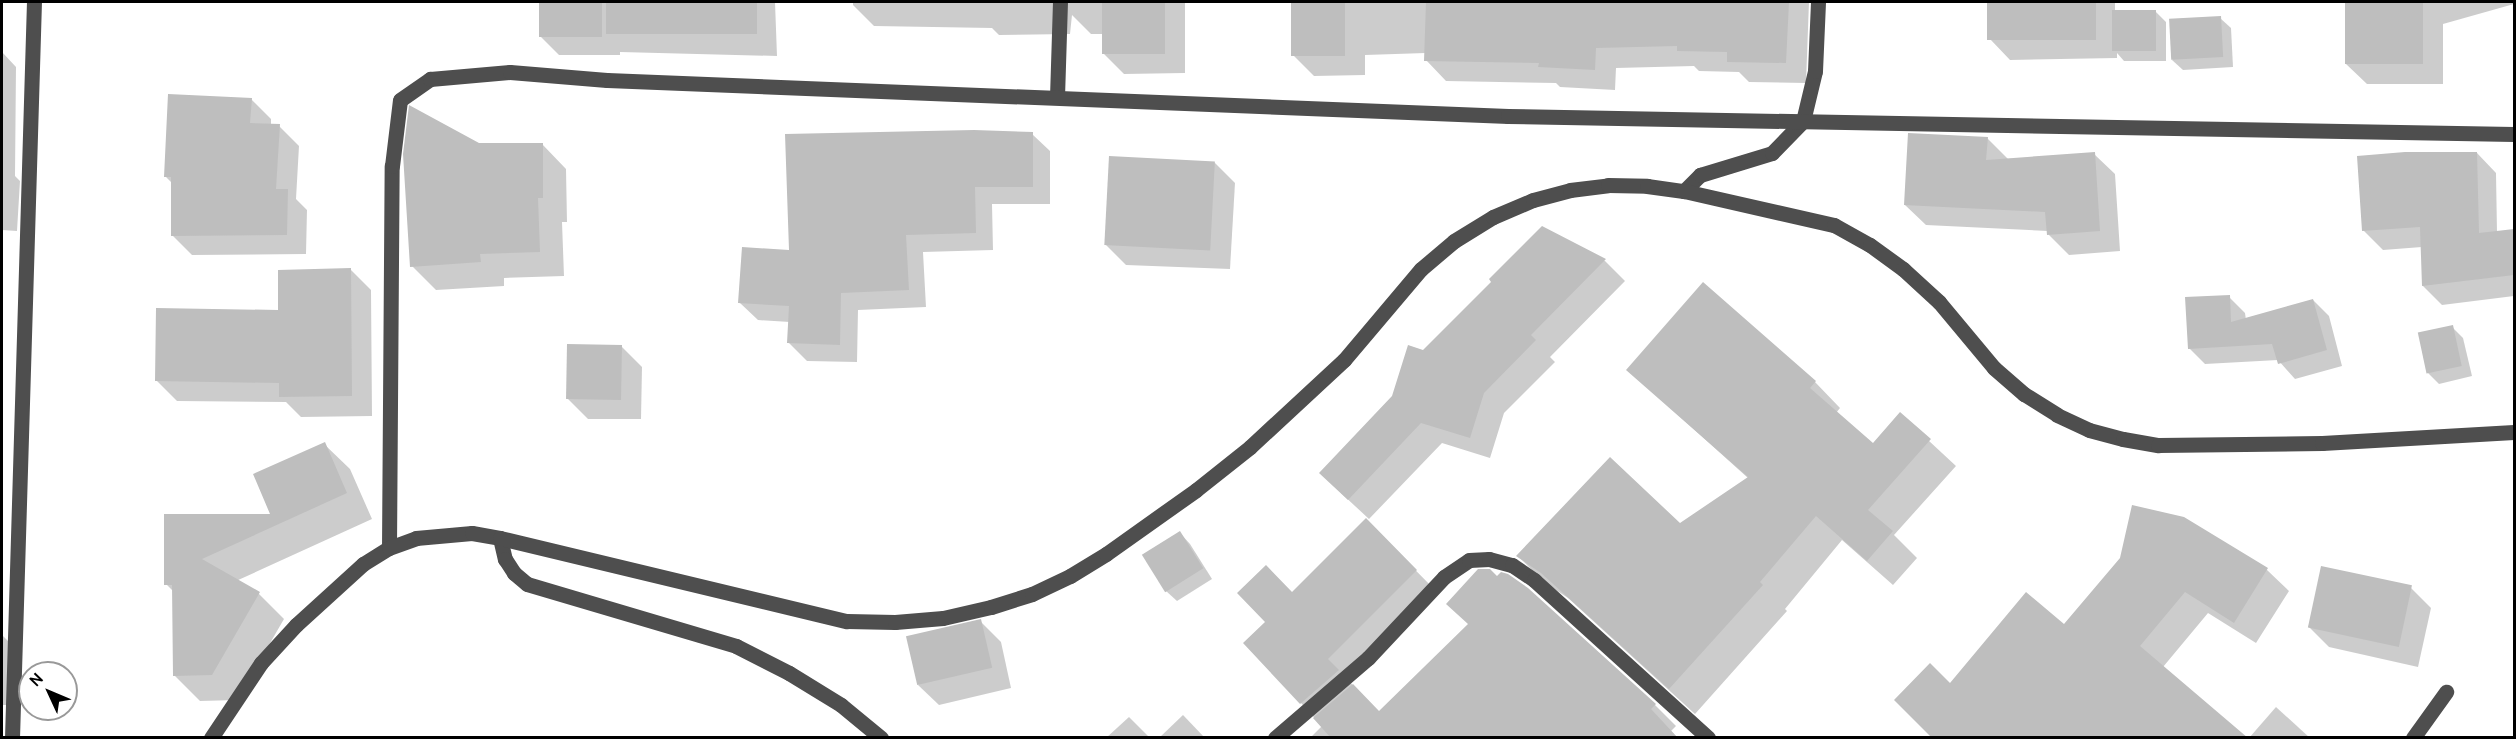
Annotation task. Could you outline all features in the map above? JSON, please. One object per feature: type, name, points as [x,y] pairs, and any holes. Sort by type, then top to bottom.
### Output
[{"type":"street","points":[[12,738],[34,2]]},
{"type":"street","points":[[1057,97],[1060,2]]},
{"type":"street","points":[[1684,191],[1700,175],[1772,153],[1803,121],[1815,71],[1818,2]]},
{"type":"street","points":[[389,548],[392,166],[400,100],[430,79],[510,72],[607,80],[1508,116],[2514,135]]},
{"type":"street","points":[[211,738],[261,663],[296,625],[363,564],[389,548],[416,538],[472,533],[500,538],[847,621],[895,622],[944,618],[1032,594],[1070,576],[1196,490],[1267,432],[1344,360],[1421,269],[1454,241],[1483,223],[1533,200],[1570,190],[1618,185],[1647,186],[1684,191],[1834,225],[1870,245],[1904,269],[1938,302],[1994,368],[2024,394],[2057,415],[2089,430],[2123,440],[2158,445],[2322,443],[2514,432]]},
{"type":"street","points":[[500,538],[505,559],[514,573],[527,584],[736,646],[789,673],[840,705],[881,738]]},
{"type":"street","points":[[1275,738],[1368,658],[1444,577],[1469,560],[1489,559],[1512,565],[1534,580],[1708,738]]},
{"type":"street","points":[[2413,738],[2446,692]]},
{"type":"building","points":[[539,2],[602,2],[602,37],[539,37]]},
{"type":"building","points":[[606,2],[757,2],[757,34],[606,34]]},
{"type":"building","points":[[1102,2],[1165,2],[1165,54],[1102,54]]},
{"type":"building","points":[[1291,2],[1345,2],[1345,56],[1291,56]]},
{"type":"building","points":[[1426,2],[1789,2],[1786,63],[1727,62],[1727,52],[1677,51],[1677,46],[1596,48],[1595,70],[1538,67],[1539,63],[1424,61]]},
{"type":"building","points":[[1987,2],[2096,2],[2096,40],[1987,40]]},
{"type":"building","points":[[2345,2],[2423,2],[2423,64],[2345,64]]},
{"type":"building","points":[[2112,10],[2156,10],[2156,51],[2112,51]]},
{"type":"building","points":[[2221,16],[2223,57],[2171,60],[2169,19]]},
{"type":"building","points":[[168,94],[252,98],[250,123],[280,124],[276,189],[288,189],[287,235],[171,236],[171,177],[164,177]]},
{"type":"building","points":[[409,105],[479,143],[543,143],[543,198],[538,198],[540,252],[480,254],[481,262],[410,267],[403,154]]},
{"type":"building","points":[[974,130],[1033,132],[1033,187],[975,187],[976,233],[906,235],[909,290],[841,293],[840,345],[787,343],[789,306],[738,303],[742,247],[789,250],[785,134]]},
{"type":"building","points":[[1908,133],[1988,137],[1986,160],[2095,152],[2100,231],[2047,235],[2045,212],[1904,205]]},
{"type":"building","points":[[2405,152],[2477,152],[2479,233],[2514,229],[2514,275],[2422,286],[2420,227],[2362,231],[2357,156]]},
{"type":"building","points":[[1109,156],[1215,162],[1210,250],[1104,245]]},
{"type":"building","points":[[1542,226],[1606,259],[1531,335],[1536,340],[1484,393],[1470,438],[1421,423],[1348,500],[1319,473],[1392,396],[1408,345],[1423,350],[1491,282],[1489,279]]},
{"type":"building","points":[[351,268],[352,396],[279,397],[279,383],[155,381],[156,308],[278,310],[278,270]]},
{"type":"building","points":[[1703,282],[1816,381],[1810,388],[1873,443],[1900,412],[1931,439],[1868,510],[1893,531],[1867,561],[1816,516],[1760,582],[1763,585],[1669,689],[1541,573],[1516,556],[1610,457],[1680,523],[1748,477],[1626,370]]},
{"type":"building","points":[[2230,295],[2231,322],[2313,299],[2327,350],[2278,364],[2272,344],[2188,349],[2185,297]]},
{"type":"building","points":[[2453,325],[2462,366],[2427,374],[2418,332]]},
{"type":"building","points":[[567,344],[622,345],[621,400],[566,399]]},
{"type":"building","points":[[325,442],[347,493],[202,559],[260,592],[212,675],[173,676],[172,585],[164,585],[164,514],[270,514],[253,474]]},
{"type":"building","points":[[2132,505],[2184,517],[2268,568],[2234,623],[2185,592],[2140,646],[2248,738],[1932,738],[1894,700],[1930,663],[1950,683],[2026,592],[2064,624],[2120,558]]},
{"type":"building","points":[[1366,518],[1417,570],[1328,659],[1339,670],[1300,704],[1243,643],[1265,622],[1237,593],[1266,565],[1292,592]]},
{"type":"building","points":[[1180,531],[1203,568],[1165,592],[1142,555]]},
{"type":"building","points":[[2321,566],[2412,585],[2399,647],[2308,628]]},
{"type":"building","points":[[1478,569],[1490,569],[1497,576],[1501,572],[1508,574],[1528,588],[1656,704],[1651,709],[1678,738],[1331,738],[1313,718],[1353,684],[1379,711],[1468,624],[1446,604]]},
{"type":"building","points":[[981,619],[992,668],[917,685],[906,636]]}]
